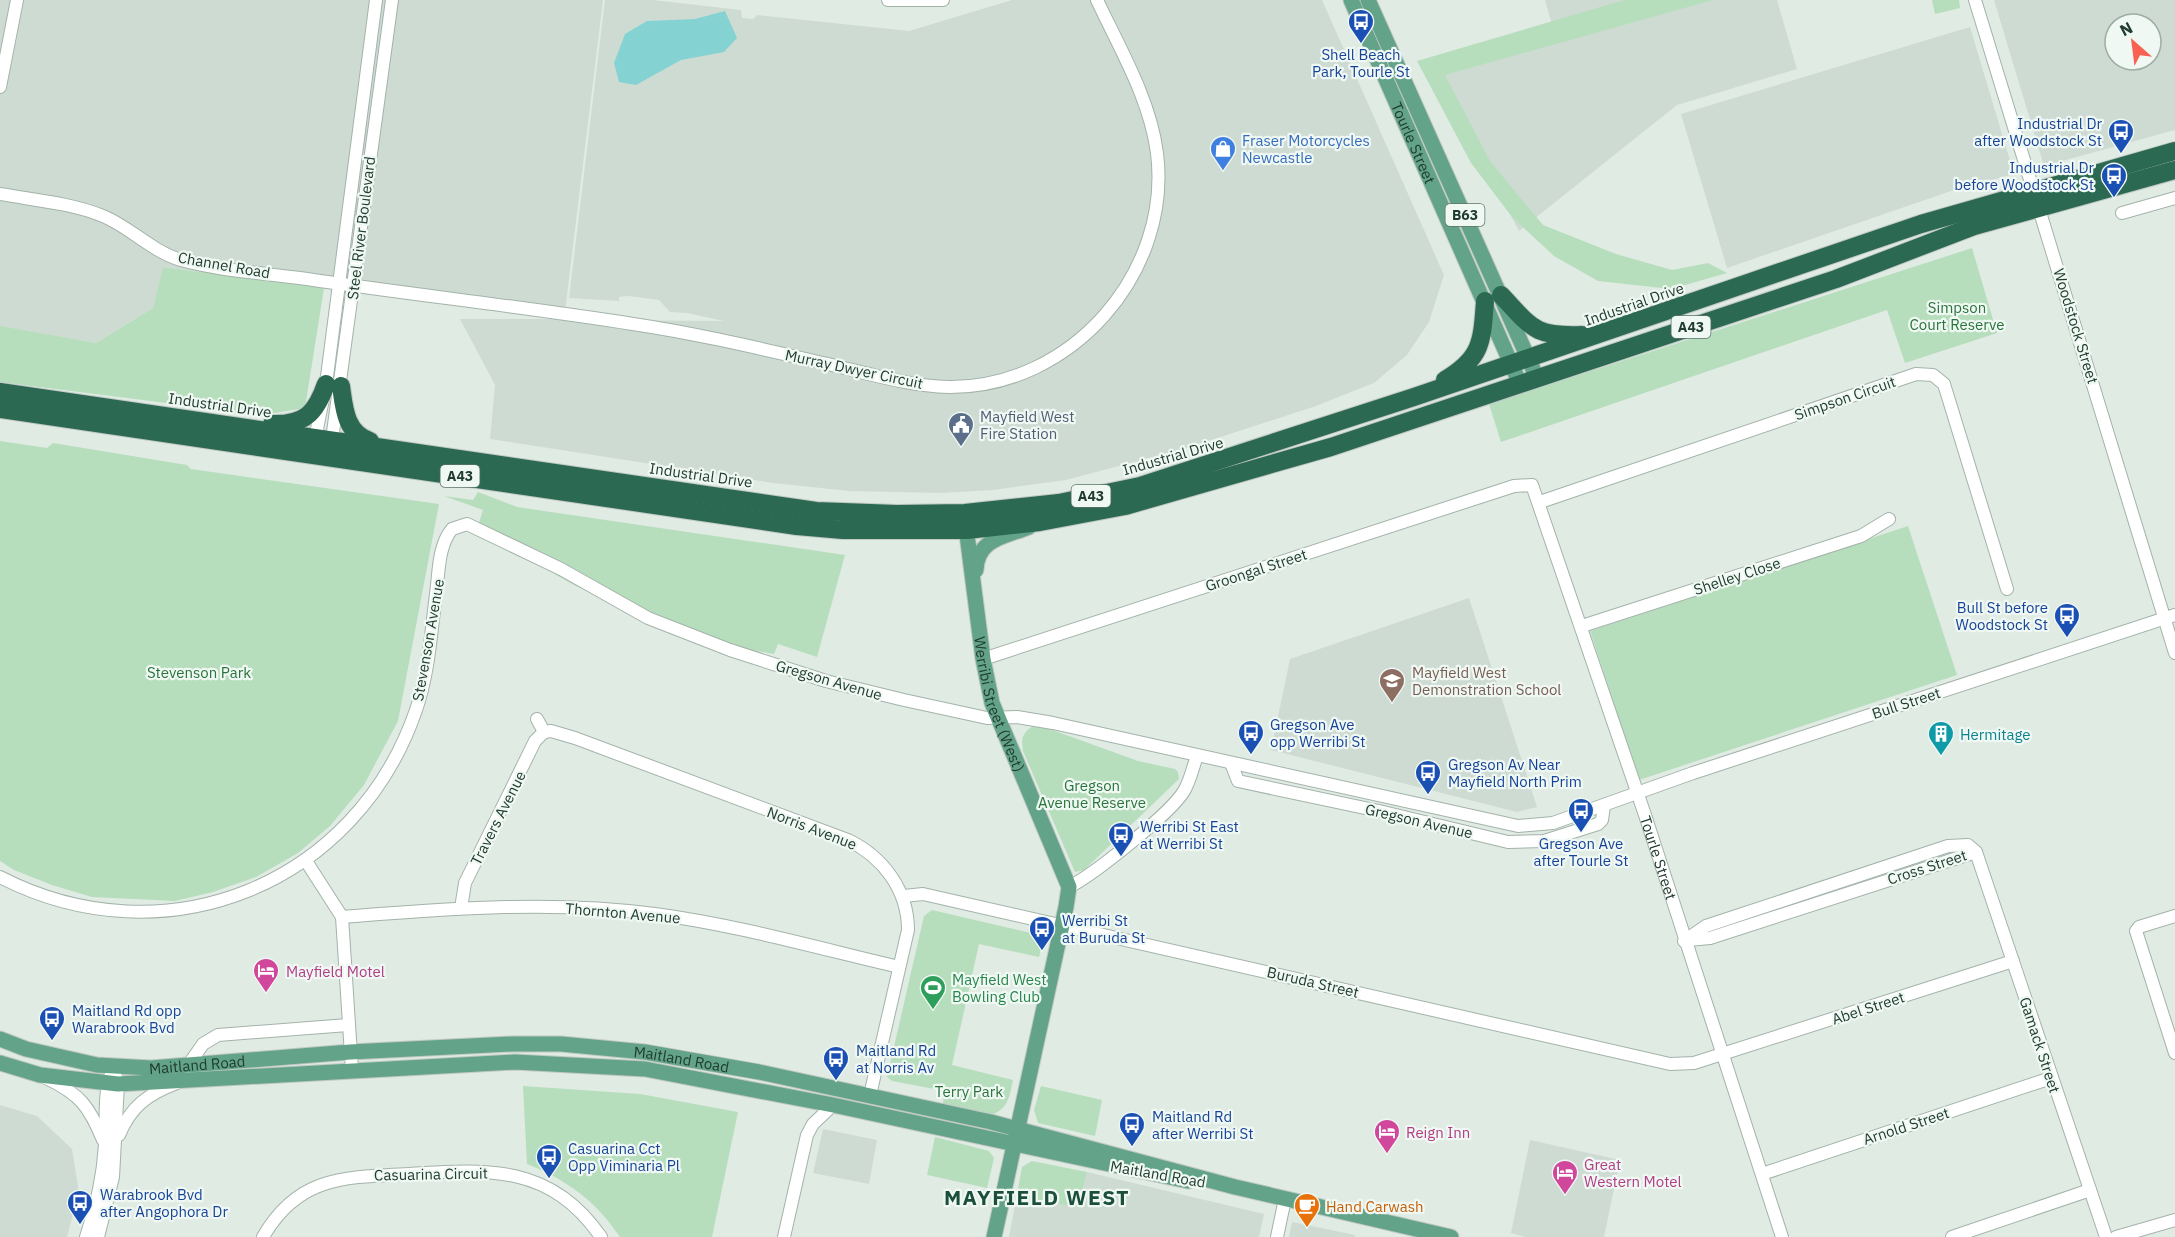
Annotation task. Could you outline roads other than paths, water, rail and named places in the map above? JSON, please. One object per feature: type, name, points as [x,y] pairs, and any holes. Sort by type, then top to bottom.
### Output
[{"type":"highway","name":"Industrial Drive","points":[[0,392],[210,422],[323,446],[797,526],[843,530],[966,521],[1040,522],[1096,513],[1170,494],[1331,447],[1836,279],[1974,226],[2038,198],[2175,151]]},
{"type":"highway","name":"Industrial Drive","points":[[0,409],[323,446],[387,447],[816,511],[897,514],[966,521],[1140,486],[1602,334],[1921,224],[2175,170]]},
{"type":"highway","name":"B63","points":[[1493,298],[1543,334],[1602,334]]},
{"type":"highway","points":[[1414,397],[1459,372],[1476,355],[1493,298]]},
{"type":"highway","points":[[210,422],[277,424],[301,419],[316,408],[334,385]]},
{"type":"highway","points":[[334,385],[352,429],[363,439],[387,447]]},
{"type":"main road","name":"Tourle Street","points":[[1351,0],[1493,298]]},
{"type":"main road","name":"Tourle Street","points":[[1368,0],[1528,381]]},
{"type":"main road","name":"Werribi Street (West)","points":[[966,521],[983,659],[992,703],[1069,887]]},
{"type":"main road","points":[[976,595],[977,563],[981,548],[1040,522]]},
{"type":"main road","points":[[994,1237],[1012,1144],[1063,925],[1069,887]]},
{"type":"main road","name":"Maitland Road","points":[[0,1039],[64,1058],[114,1067],[187,1074],[352,1070],[515,1062],[606,1066],[656,1071],[832,1105],[1166,1179],[1235,1187]]},
{"type":"main road","name":"Maitland Road","points":[[0,1063],[40,1075],[112,1083],[350,1052],[512,1044],[606,1047],[692,1059],[870,1095],[1016,1128],[1416,1233],[1451,1237]]},
{"type":"street","points":[[0,87],[17,0]]},
{"type":"street","name":"Steel River Boulevard","points":[[334,385],[340,284],[376,0]]},
{"type":"street","name":"Steel River Boulevard","points":[[323,446],[354,286],[392,0]]},
{"type":"street","points":[[888,0],[943,0]]},
{"type":"street","name":"Murray Dwyer Circuit","points":[[354,286],[636,324],[719,340],[918,385],[952,387],[1018,375],[1046,363],[1071,347],[1113,307],[1135,273],[1154,222],[1158,181],[1157,154],[1151,120],[1097,0]]},
{"type":"street","name":"Woodstock Street","points":[[1975,0],[2170,617],[2175,653]]},
{"type":"street","name":"Channel Road","points":[[0,194],[105,216],[150,247],[180,259],[354,286]]},
{"type":"street","points":[[2122,213],[2175,198]]},
{"type":"street","name":"Simpson Circuit","points":[[1540,502],[1916,374],[1933,375],[1944,384],[2007,589]]},
{"type":"street","name":"Tourle Street","points":[[1528,484],[1535,489],[1540,502],[1782,1237]]},
{"type":"street","name":"Groongal Street","points":[[983,659],[1528,484]]},
{"type":"street","name":"Shelley Close","points":[[1582,627],[1860,536],[1889,519]]},
{"type":"street","name":"Gregson Avenue","points":[[452,529],[467,524],[475,525],[561,569],[648,618],[730,650],[826,681],[971,715],[998,719],[1017,717],[1053,723],[1231,763],[1238,781],[1379,811],[1508,842],[1544,841],[1598,824],[1602,820],[1604,806],[1637,794]]},
{"type":"street","name":"Stevenson Avenue","points":[[0,877],[63,902],[141,914],[197,907],[230,898],[269,882],[306,861],[337,835],[365,803],[403,745],[417,708],[426,669],[443,547],[452,529]]},
{"type":"street","name":"Bull Street","points":[[1637,794],[1692,773],[2170,617]]},
{"type":"street","points":[[537,718],[544,732]]},
{"type":"street","name":"Norris Avenue","points":[[544,732],[550,731],[575,738],[848,840],[865,848],[883,865],[904,896],[908,914],[908,930],[870,1095]]},
{"type":"street","name":"Travers Avenue","points":[[461,908],[465,884],[535,741],[544,732]]},
{"type":"street","points":[[1069,887],[1089,876],[1169,808],[1185,791],[1197,756]]},
{"type":"street","name":"Cross Street","points":[[1684,940],[1710,938],[1976,852]]},
{"type":"street","name":"Gamack Street","points":[[1976,852],[2106,1237]]},
{"type":"street","points":[[306,861],[342,916],[352,1070]]},
{"type":"street","name":"Buruda Street","points":[[904,896],[923,894],[1670,1064],[1694,1063],[1722,1054]]},
{"type":"street","name":"Thornton Avenue","points":[[342,916],[461,908],[558,907],[654,914],[715,924],[899,967]]},
{"type":"street","points":[[2175,916],[2143,925],[2136,932],[2175,1053]]},
{"type":"street","name":"Abel Street","points":[[1722,1054],[2013,961]]},
{"type":"street","points":[[86,1237],[95,1212],[111,1144],[124,1121],[137,1104],[187,1074],[203,1044],[218,1035],[348,1025]]},
{"type":"street","points":[[98,1237],[109,1198],[114,1067]]},
{"type":"street","points":[[40,1075],[67,1089],[87,1105],[111,1144]]},
{"type":"street","name":"Arnold Street","points":[[1762,1174],[2051,1078]]},
{"type":"street","points":[[784,1237],[807,1135],[813,1124],[832,1105]]},
{"type":"street","name":"Casuarina Circuit","points":[[263,1237],[284,1208],[306,1190],[327,1181],[364,1176],[477,1170],[514,1175],[548,1189],[584,1214],[601,1237]]},
{"type":"street","points":[[1952,1237],[1974,1234],[2090,1190]]},
{"type":"street","points":[[1277,1237],[1285,1199]]},
{"type":"street","points":[[2116,1237],[2175,1220]]},
{"type":"water","points":[[725,11],[737,38],[724,52],[681,60],[636,85],[619,82],[614,63],[625,34],[647,21],[695,19]]},
{"type":"place","name":"Shell Beach Park, Tourle St","points":[[1361,45]]},
{"type":"place","name":"Industrial Dr after Woodstock St","points":[[2121,155]]},
{"type":"place","name":"Fraser Motorcycles Newcastle","points":[[1223,172]]},
{"type":"place","name":"Industrial Dr before Woodstock St","points":[[2114,199]]},
{"type":"place","name":"Mayfield West Fire Station","points":[[961,448]]},
{"type":"place","name":"Bull St before Woodstock St","points":[[2067,639]]},
{"type":"place","name":"Mayfield West Demonstration School","points":[[1392,704]]},
{"type":"place","name":"Gregson Ave opp Werribi St","points":[[1251,756]]},
{"type":"place","name":"Hermitage","points":[[1941,757]]},
{"type":"place","name":"Gregson Av Near Mayfield North Prim","points":[[1428,796]]},
{"type":"place","name":"Gregson Ave after Tourle St","points":[[1581,834]]},
{"type":"place","name":"Werribi St East at Werribi St","points":[[1121,858]]},
{"type":"place","name":"Werribi St at Buruda St","points":[[1042,952]]},
{"type":"place","name":"Mayfield Motel","points":[[266,994]]},
{"type":"place","name":"Mayfield West Bowling Club","points":[[933,1011]]},
{"type":"place","name":"Maitland Rd opp Warabrook Bvd","points":[[52,1042]]},
{"type":"place","name":"Maitland Rd at Norris Av","points":[[836,1082]]},
{"type":"place","name":"Maitland Rd after Werribi St","points":[[1132,1148]]},
{"type":"place","name":"Reign Inn","points":[[1387,1155]]},
{"type":"place","name":"Casuarina Cct Opp Viminaria Pl","points":[[549,1180]]},
{"type":"place","name":"Great Western Motel","points":[[1565,1196]]},
{"type":"place","name":"Warabrook Bvd after Angophora Dr","points":[[80,1226]]},
{"type":"place","name":"Hand Carwash","points":[[1307,1229]]},
{"type":"district","name":"MAYFIELD WEST","points":[[1037,1197]]},
{"type":"park label","name":"Simpson Court Reserve","points":[[1957,316]]},
{"type":"park label","name":"Stevenson Park","points":[[199,672]]},
{"type":"park label","name":"Gregson Avenue Reserve","points":[[1092,794]]},
{"type":"park label","name":"Terry Park","points":[[969,1091]]}]
